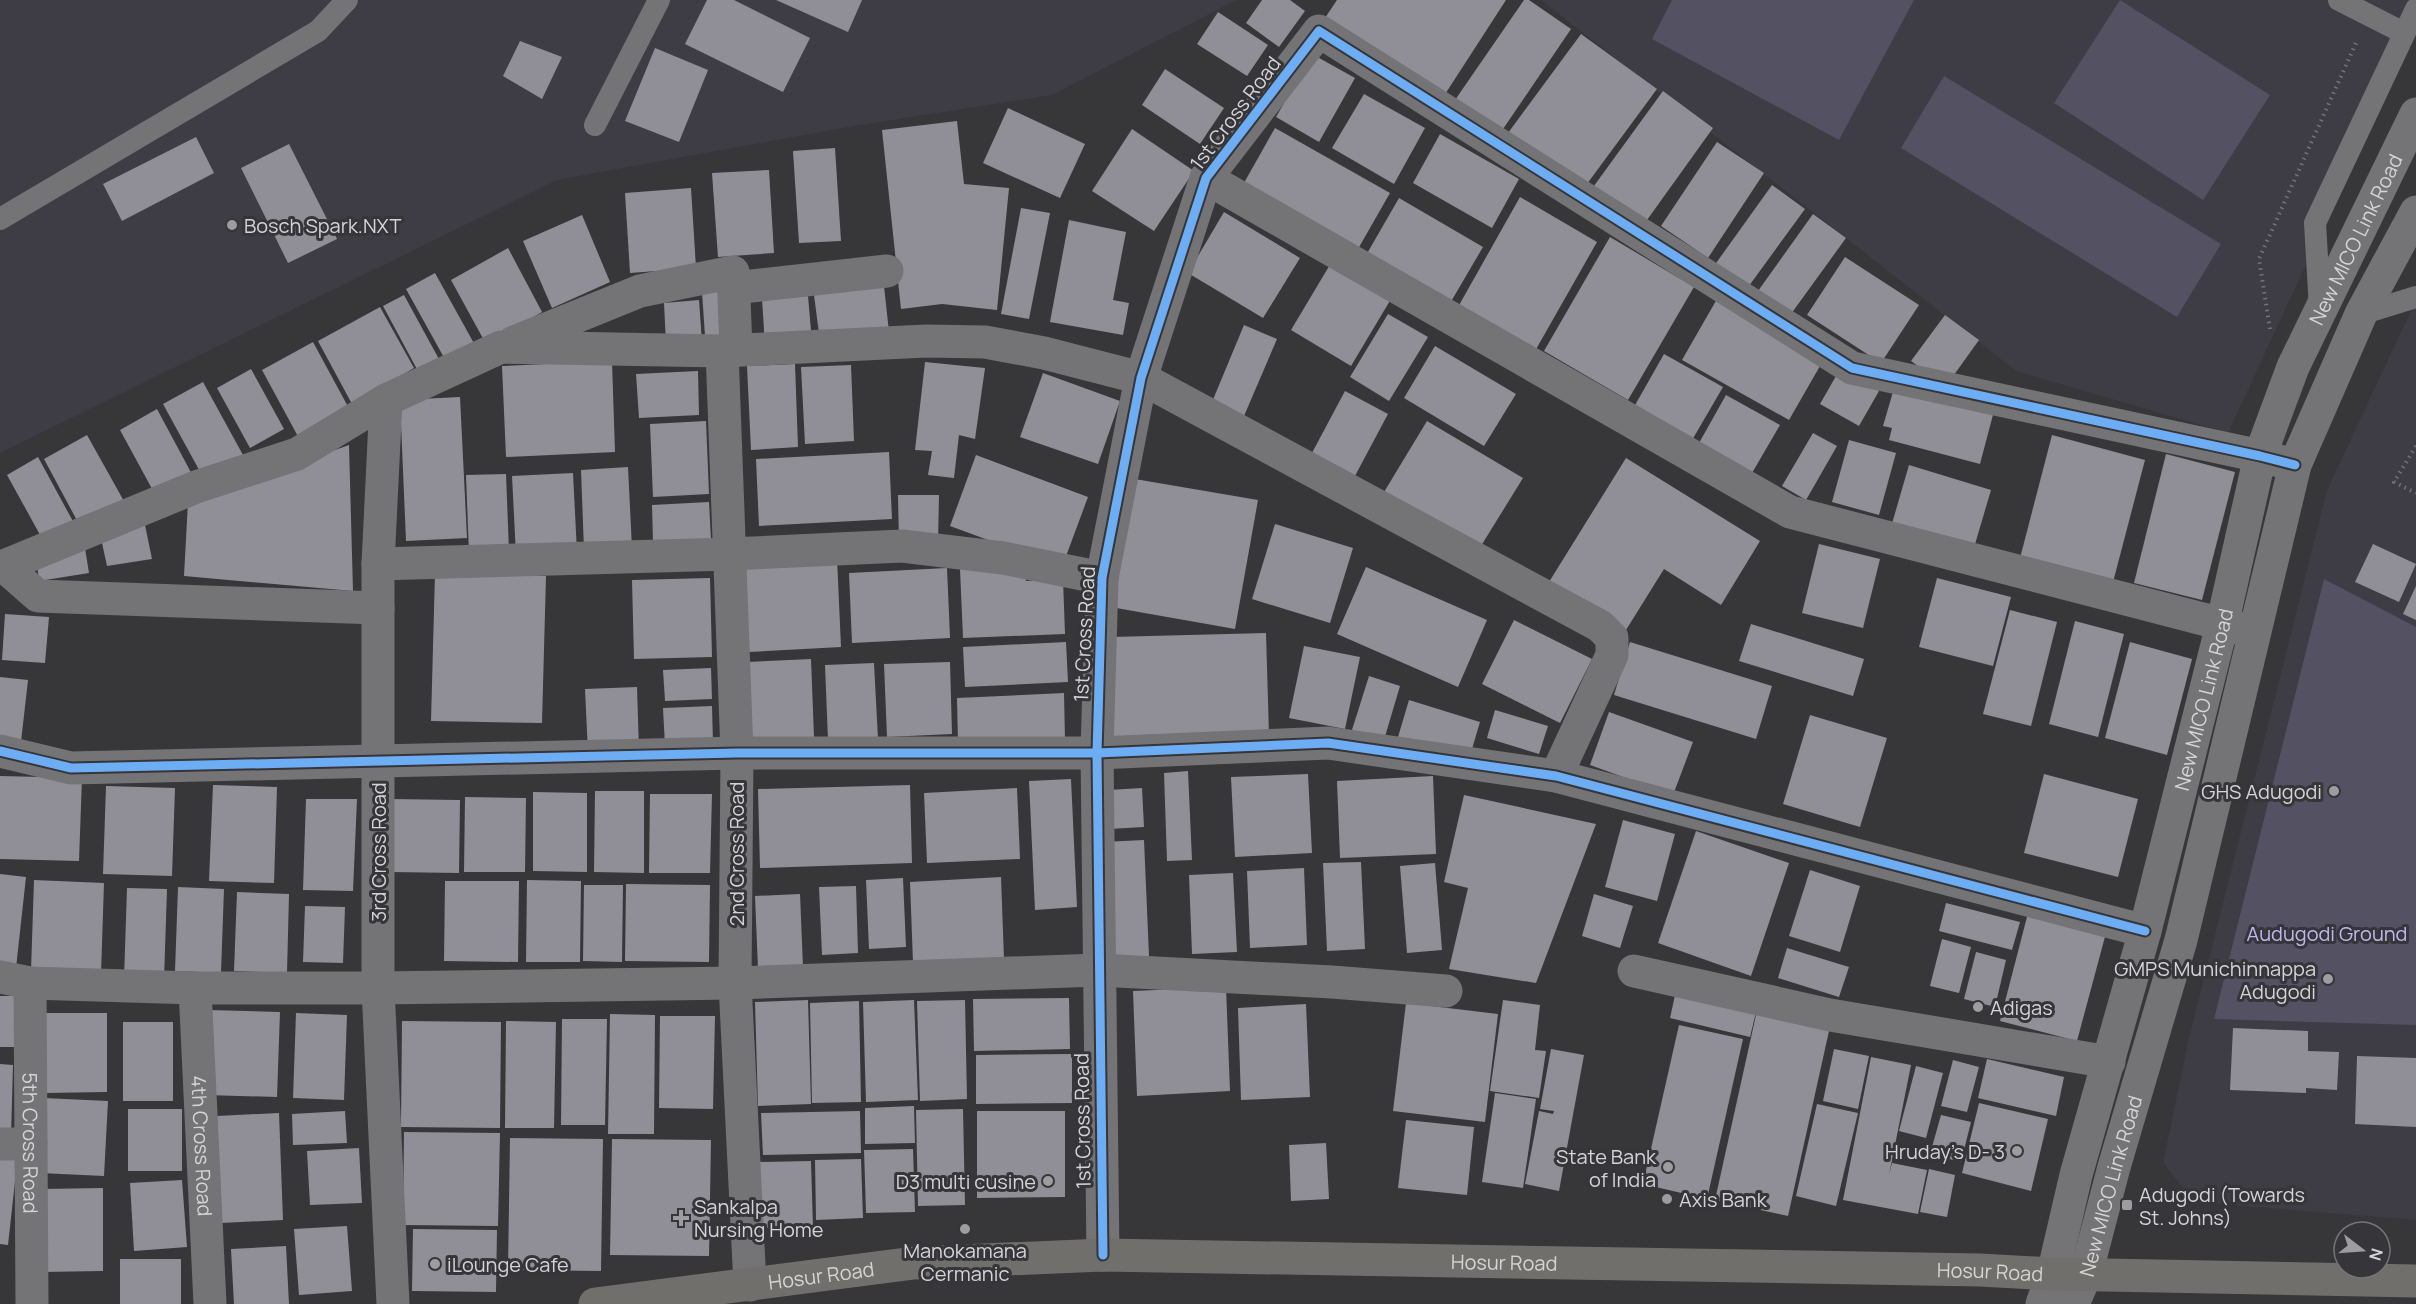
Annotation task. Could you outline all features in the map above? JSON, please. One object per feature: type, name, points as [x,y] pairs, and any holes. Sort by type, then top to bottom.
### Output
[{"type":"main road","name":"Hosur Road","points":[[595,1304],[914,1263],[1103,1256],[1980,1270],[2048,1289],[2086,1274],[2416,1281]]},
{"type":"street","name":"1st Cross Road","points":[[1103,1256],[1097,753],[1102,578],[1140,378],[1206,178],[1319,31],[1852,368],[2260,456]]},
{"type":"street","name":"New MICO Link Road","points":[[2048,1289],[2076,1174],[2145,931],[2222,625],[2260,456],[2293,368],[2416,114]]},
{"type":"street","points":[[1206,178],[1790,512],[2256,633]]},
{"type":"street","name":"New MICO Link Road","points":[[2073,1304],[2086,1274],[2114,1167],[2181,940],[2295,465],[2361,314],[2416,212]]},
{"type":"street","points":[[4,566],[196,487],[297,454],[386,400],[501,347],[640,291],[733,272],[734,288],[887,271]]},
{"type":"street","name":"2nd Cross Road","points":[[734,288],[729,351],[730,554],[737,753],[735,983],[750,1285]]},
{"type":"street","points":[[501,347],[729,351],[926,341],[985,342],[1044,353],[1140,378],[1600,626],[1612,638],[1612,655],[1556,776]]},
{"type":"street","name":"3rd Cross Road","points":[[386,400],[378,564],[378,988],[393,1304]]},
{"type":"street","points":[[2260,456],[2295,465]]},
{"type":"street","points":[[378,564],[730,554],[902,546],[1003,558],[1102,578]]},
{"type":"street","points":[[0,598],[4,566]]},
{"type":"street","points":[[4,566],[38,596],[378,608]]},
{"type":"street","points":[[0,751],[71,768],[737,753],[1097,753],[1328,743],[1556,776],[2145,931]]},
{"type":"street","points":[[15,980],[195,988],[378,988],[735,983],[1098,970],[1332,982],[1446,991]]},
{"type":"street","points":[[1634,971],[1830,1015],[2109,1062]]},
{"type":"street","name":"5th Cross Road","points":[[15,980],[15,1144],[32,1304]]},
{"type":"street","name":"4th Cross Road","points":[[195,988],[210,1304]]},
{"type":"lane","points":[[0,219],[318,31],[347,0]]},
{"type":"lane","points":[[595,125],[659,0]]},
{"type":"lane","points":[[2339,0],[2404,33]]},
{"type":"lane","points":[[2320,311],[2315,224],[2416,9]]},
{"type":"lane","points":[[2361,314],[2416,297]]},
{"type":"path","points":[[2271,337],[2259,259],[2369,15]]},
{"type":"path","points":[[2416,446],[2394,482],[2416,493]]},
{"type":"shaded area","name":"Bosch Spark.NXT","points":[[0,0],[1237,0],[1052,95],[848,127],[557,180],[0,453]]},
{"type":"shaded area","points":[[1541,0],[2416,0],[2416,27],[2228,433],[2016,371]]},
{"type":"shaded area","name":"GHS Adugodi","points":[[2416,300],[2416,1220],[2194,1202],[2163,1163],[2188,1042],[2327,490]]},
{"type":"green space","points":[[1672,0],[1914,0],[1839,140],[1652,39]]},
{"type":"green space","points":[[2120,0],[2270,95],[2203,200],[2054,103]]},
{"type":"green space","points":[[1944,76],[2221,244],[2177,317],[1901,148]]},
{"type":"green space","name":"Audugodi Ground","points":[[2324,579],[2416,627],[2416,1025],[2214,1019]]},
{"type":"building","points":[[707,0],[734,0],[810,38],[783,92],[685,44]]},
{"type":"building","points":[[776,0],[862,0],[848,32]]},
{"type":"building","points":[[1262,0],[1290,0],[1305,11],[1279,47],[1246,23]]},
{"type":"building","points":[[1337,0],[1506,0],[1440,102],[1321,24]]},
{"type":"building","points":[[1524,0],[1529,0],[1571,29],[1501,132],[1455,100]]},
{"type":"building","points":[[1218,12],[1268,45],[1247,76],[1197,44]]},
{"type":"building","points":[[1581,34],[1657,89],[1584,188],[1508,133]]},
{"type":"building","points":[[520,41],[562,57],[542,99],[503,76]]},
{"type":"building","points":[[655,48],[708,70],[679,142],[625,121]]},
{"type":"building","points":[[1312,54],[1355,78],[1319,142],[1276,117]]},
{"type":"building","points":[[1165,69],[1224,108],[1200,144],[1142,105]]},
{"type":"building","points":[[1663,91],[1713,128],[1642,227],[1591,190]]},
{"type":"building","points":[[1364,94],[1425,128],[1394,184],[1332,148]]},
{"type":"building","points":[[1008,108],[1085,144],[1060,198],[983,163]]},
{"type":"building","points":[[957,121],[964,184],[1009,188],[997,310],[942,304],[901,309],[882,130]]},
{"type":"building","points":[[1275,128],[1390,193],[1354,256],[1240,190]]},
{"type":"building","points":[[1132,129],[1194,171],[1154,231],[1092,191]]},
{"type":"building","points":[[1440,134],[1519,179],[1492,228],[1413,183]]},
{"type":"building","points":[[196,137],[214,173],[122,221],[103,184]]},
{"type":"building","points":[[1717,142],[1764,173],[1708,258],[1661,226]]},
{"type":"building","points":[[289,144],[337,239],[288,263],[241,168]]},
{"type":"building","points":[[835,148],[841,241],[799,243],[793,151]]},
{"type":"building","points":[[769,170],[774,253],[718,257],[712,173]]},
{"type":"building","points":[[1772,185],[1805,209],[1746,290],[1714,266]]},
{"type":"building","points":[[691,188],[696,268],[630,273],[625,193]]},
{"type":"building","points":[[1520,197],[1597,242],[1535,351],[1458,307]]},
{"type":"building","points":[[1399,198],[1483,247],[1449,305],[1365,257]]},
{"type":"building","points":[[1021,208],[1050,213],[1029,319],[1001,314]]},
{"type":"building","points":[[1224,212],[1300,258],[1263,318],[1188,273]]},
{"type":"building","points":[[1813,214],[1846,238],[1791,314],[1758,291]]},
{"type":"building","points":[[582,215],[610,282],[552,308],[523,241]]},
{"type":"building","points":[[1069,220],[1126,232],[1113,300],[1129,303],[1123,335],[1050,322]]},
{"type":"building","points":[[1610,237],[1694,287],[1628,400],[1544,351]]},
{"type":"building","points":[[508,248],[542,312],[486,344],[451,280]]},
{"type":"building","points":[[1845,257],[1919,305],[1881,363],[1807,315]]},
{"type":"building","points":[[1331,263],[1391,299],[1351,366],[1291,330]]},
{"type":"building","points":[[435,273],[476,347],[447,363],[406,289]]},
{"type":"building","points":[[884,286],[889,332],[820,341],[814,295]]},
{"type":"building","points":[[730,290],[733,335],[705,336],[702,292]]},
{"type":"building","points":[[404,295],[440,361],[419,373],[383,306]]},
{"type":"building","points":[[808,296],[812,342],[765,345],[762,299]]},
{"type":"building","points":[[1717,299],[1824,359],[1789,420],[1682,360]]},
{"type":"building","points":[[699,300],[702,342],[666,344],[664,303]]},
{"type":"building","points":[[380,307],[414,368],[352,404],[318,341]]},
{"type":"building","points":[[1388,314],[1428,337],[1389,401],[1350,377]]},
{"type":"building","points":[[1945,315],[1979,340],[1946,386],[1911,361]]},
{"type":"building","points":[[1244,325],[1277,339],[1244,416],[1212,402]]},
{"type":"building","points":[[313,342],[352,414],[301,442],[262,370]]},
{"type":"building","points":[[1435,346],[1516,394],[1484,446],[1404,398]]},
{"type":"building","points":[[1664,354],[1723,387],[1688,447],[1630,414]]},
{"type":"building","points":[[612,361],[615,452],[506,457],[502,366]]},
{"type":"building","points":[[925,362],[985,368],[975,439],[959,435],[954,478],[928,475],[932,451],[915,450]]},
{"type":"building","points":[[795,364],[798,447],[751,450],[747,366]]},
{"type":"building","points":[[851,365],[854,441],[805,444],[801,367]]},
{"type":"building","points":[[251,369],[284,429],[250,448],[217,388]]},
{"type":"building","points":[[1840,369],[1879,391],[1859,426],[1820,404]]},
{"type":"building","points":[[698,371],[699,415],[639,418],[636,374]]},
{"type":"building","points":[[1043,373],[1120,401],[1098,464],[1020,437]]},
{"type":"building","points":[[203,382],[243,455],[203,477],[163,404]]},
{"type":"building","points":[[1895,385],[1994,411],[1980,464],[1889,440],[1892,428],[1883,426]]},
{"type":"building","points":[[1345,391],[1388,414],[1348,489],[1305,466]]},
{"type":"building","points":[[1726,395],[1780,425],[1752,473],[1699,443]]},
{"type":"building","points":[[460,397],[467,538],[406,541],[400,400]]},
{"type":"building","points":[[157,409],[194,478],[157,498],[120,430]]},
{"type":"building","points":[[706,421],[709,494],[653,497],[650,424]]},
{"type":"building","points":[[1427,421],[1523,478],[1476,554],[1381,497]]},
{"type":"building","points":[[1813,433],[1837,446],[1806,500],[1782,486]]},
{"type":"building","points":[[87,435],[125,503],[81,528],[44,459]]},
{"type":"building","points":[[2052,435],[2145,460],[2112,586],[2019,562]]},
{"type":"building","points":[[1849,440],[1896,453],[1879,515],[1832,502]]},
{"type":"building","points":[[349,445],[353,591],[184,576],[188,502]]},
{"type":"building","points":[[889,452],[892,519],[759,526],[756,459]]},
{"type":"building","points":[[2166,454],[2235,472],[2202,600],[2134,583]]},
{"type":"building","points":[[976,455],[1088,497],[1062,567],[950,526]]},
{"type":"building","points":[[38,457],[75,525],[44,542],[7,475]]},
{"type":"building","points":[[1626,458],[1760,541],[1721,605],[1664,569],[1626,630],[1549,582]]},
{"type":"building","points":[[1909,465],[1991,490],[1973,551],[1891,527]]},
{"type":"building","points":[[628,467],[632,548],[584,550],[581,470]]},
{"type":"building","points":[[573,473],[577,552],[516,555],[512,476]]},
{"type":"building","points":[[506,474],[509,551],[469,553],[466,475]]},
{"type":"building","points":[[1129,478],[1258,500],[1235,629],[1105,606]]},
{"type":"building","points":[[898,495],[939,495],[938,543],[899,543]]},
{"type":"building","points":[[709,502],[711,540],[653,542],[652,505]]},
{"type":"building","points":[[1275,524],[1353,548],[1330,623],[1252,599]]},
{"type":"building","points":[[145,525],[152,559],[107,566],[100,534]]},
{"type":"building","points":[[1819,544],[1880,559],[1863,628],[1802,613]]},
{"type":"building","points":[[2373,544],[2416,564],[2399,602],[2355,582]]},
{"type":"building","points":[[85,548],[89,573],[39,581],[36,556]]},
{"type":"building","points":[[837,558],[841,647],[748,652],[744,562]]},
{"type":"building","points":[[1025,566],[1026,581],[1063,579],[1065,634],[963,638],[960,569]]},
{"type":"building","points":[[1366,567],[1487,620],[1458,687],[1337,634]]},
{"type":"building","points":[[947,568],[950,638],[852,643],[849,573]]},
{"type":"building","points":[[435,573],[546,576],[542,723],[431,721]]},
{"type":"building","points":[[710,578],[712,657],[634,659],[632,580]]},
{"type":"building","points":[[1937,578],[2011,597],[1993,666],[1919,647]]},
{"type":"building","points":[[2416,586],[2416,620],[2403,614]]},
{"type":"building","points":[[2010,610],[2057,622],[2031,726],[1983,714]]},
{"type":"building","points":[[5,614],[49,617],[45,663],[2,660]]},
{"type":"building","points":[[1514,620],[1592,659],[1560,723],[1482,684]]},
{"type":"building","points":[[2075,621],[2124,634],[2098,737],[2049,724]]},
{"type":"building","points":[[1751,624],[1864,659],[1853,696],[1739,661]]},
{"type":"building","points":[[1266,633],[1269,735],[1113,740],[1111,637]]},
{"type":"building","points":[[1066,642],[1068,682],[965,687],[963,647]]},
{"type":"building","points":[[1630,642],[1772,686],[1756,739],[1614,695]]},
{"type":"building","points":[[2130,642],[2192,659],[2167,755],[2105,738]]},
{"type":"building","points":[[1304,646],[1360,657],[1345,729],[1289,718]]},
{"type":"building","points":[[811,659],[814,737],[749,740],[746,662]]},
{"type":"building","points":[[950,662],[952,734],[887,737],[884,664]]},
{"type":"building","points":[[874,663],[878,739],[828,740],[825,665]]},
{"type":"building","points":[[711,668],[712,699],[665,701],[663,670]]},
{"type":"building","points":[[1369,676],[1400,686],[1384,740],[1352,730]]},
{"type":"building","points":[[0,677],[28,680],[21,742],[0,740]]},
{"type":"building","points":[[637,687],[639,750],[588,753],[585,689]]},
{"type":"building","points":[[1064,693],[1065,740],[958,745],[957,698]]},
{"type":"building","points":[[1409,700],[1480,722],[1469,759],[1398,737]]},
{"type":"building","points":[[712,706],[713,744],[665,746],[663,708]]},
{"type":"building","points":[[1495,710],[1548,726],[1539,754],[1487,738]]},
{"type":"building","points":[[1609,712],[1693,742],[1673,795],[1590,765]]},
{"type":"building","points":[[1810,715],[1887,738],[1860,827],[1783,804]]},
{"type":"building","points":[[1188,771],[1192,860],[1167,861],[1164,773]]},
{"type":"building","points":[[1308,774],[1312,853],[1235,857],[1231,777]]},
{"type":"building","points":[[2044,774],[2138,799],[2118,877],[2024,853]]},
{"type":"building","points":[[0,776],[82,778],[79,861],[0,859]]},
{"type":"building","points":[[1433,776],[1436,854],[1340,858],[1337,781]]},
{"type":"building","points":[[1071,779],[1077,907],[1035,910],[1029,781]]},
{"type":"building","points":[[213,785],[277,787],[274,883],[209,881]]},
{"type":"building","points":[[910,785],[912,863],[760,868],[758,789]]},
{"type":"building","points":[[106,786],[175,788],[172,876],[103,874]]},
{"type":"building","points":[[1017,788],[1020,859],[927,863],[924,793]]},
{"type":"building","points":[[1142,788],[1144,827],[1109,829],[1108,790]]},
{"type":"building","points":[[595,791],[644,791],[644,873],[594,872]]},
{"type":"building","points":[[533,792],[587,793],[587,872],[533,871]]},
{"type":"building","points":[[650,794],[712,794],[710,873],[649,873]]},
{"type":"building","points":[[1464,795],[1596,824],[1536,983],[1449,969],[1468,888],[1444,882]]},
{"type":"building","points":[[465,797],[526,798],[525,872],[464,872]]},
{"type":"building","points":[[306,799],[357,799],[353,891],[303,890]]},
{"type":"building","points":[[390,799],[460,800],[459,873],[390,872]]},
{"type":"building","points":[[1623,820],[1675,834],[1657,901],[1605,887]]},
{"type":"building","points":[[1696,831],[1789,863],[1751,976],[1658,943]]},
{"type":"building","points":[[1144,840],[1149,956],[1108,958],[1103,842]]},
{"type":"building","points":[[1361,862],[1365,949],[1327,951],[1323,863]]},
{"type":"building","points":[[1435,863],[1442,950],[1407,953],[1400,866]]},
{"type":"building","points":[[1304,868],[1307,945],[1250,948],[1247,871]]},
{"type":"building","points":[[1810,870],[1860,886],[1840,952],[1789,936]]},
{"type":"building","points":[[1233,873],[1237,952],[1192,954],[1189,875]]},
{"type":"building","points":[[0,874],[26,877],[16,968],[0,966]]},
{"type":"building","points":[[1001,877],[1004,959],[913,963],[910,882]]},
{"type":"building","points":[[903,878],[906,947],[869,949],[866,880]]},
{"type":"building","points":[[34,880],[104,883],[101,974],[31,971]]},
{"type":"building","points":[[527,880],[581,881],[580,962],[526,962]]},
{"type":"building","points":[[445,881],[519,881],[518,962],[444,961]]},
{"type":"building","points":[[626,884],[710,885],[709,962],[625,961]]},
{"type":"building","points":[[584,885],[623,885],[622,962],[583,961]]},
{"type":"building","points":[[856,886],[858,953],[822,955],[819,887]]},
{"type":"building","points":[[178,887],[224,889],[221,973],[175,971]]},
{"type":"building","points":[[127,888],[167,889],[164,980],[124,979]]},
{"type":"building","points":[[237,892],[289,894],[287,973],[234,971]]},
{"type":"building","points":[[800,894],[803,967],[758,969],[755,896]]},
{"type":"building","points":[[1594,894],[1633,906],[1620,948],[1582,936]]},
{"type":"building","points":[[1946,903],[2020,922],[2012,950],[1939,931]]},
{"type":"building","points":[[305,906],[345,907],[343,963],[303,962]]},
{"type":"building","points":[[2028,913],[2106,933],[2077,1041],[2000,1021]]},
{"type":"building","points":[[1942,939],[1971,947],[1959,993],[1930,986]]},
{"type":"building","points":[[1787,948],[1849,967],[1839,997],[1778,978]]},
{"type":"building","points":[[1976,952],[2006,960],[1995,1007],[1964,999]]},
{"type":"building","points":[[1677,986],[1758,1004],[1750,1037],[1670,1018]]},
{"type":"building","points":[[1226,987],[1230,1091],[1137,1096],[1133,991]]},
{"type":"building","points":[[0,996],[19,996],[21,1047],[0,1047]]},
{"type":"building","points":[[1069,998],[1070,1049],[974,1051],[973,999]]},
{"type":"building","points":[[808,1000],[811,1104],[758,1106],[755,1002]]},
{"type":"building","points":[[914,1000],[918,1100],[866,1102],[863,1002]]},
{"type":"building","points":[[965,1000],[967,1099],[920,1101],[917,1001]]},
{"type":"building","points":[[1503,1000],[1540,1005],[1535,1050],[1546,1051],[1539,1098],[1490,1091]]},
{"type":"building","points":[[859,1001],[861,1102],[812,1103],[810,1003]]},
{"type":"building","points":[[1406,1003],[1498,1014],[1485,1122],[1393,1111]]},
{"type":"building","points":[[1306,1004],[1310,1097],[1241,1100],[1238,1008]]},
{"type":"building","points":[[1758,1006],[1831,1022],[1788,1216],[1715,1200]]},
{"type":"building","points":[[208,1010],[280,1012],[277,1097],[206,1095]]},
{"type":"building","points":[[46,1013],[107,1013],[107,1092],[46,1093]]},
{"type":"building","points":[[296,1013],[347,1015],[344,1100],[293,1098]]},
{"type":"building","points":[[610,1014],[655,1015],[654,1134],[608,1134]]},
{"type":"building","points":[[660,1016],[715,1016],[713,1109],[659,1108]]},
{"type":"building","points":[[562,1019],[607,1019],[605,1125],[561,1125]]},
{"type":"building","points":[[402,1021],[501,1022],[500,1128],[401,1127]]},
{"type":"building","points":[[506,1021],[556,1022],[554,1128],[505,1128]]},
{"type":"building","points":[[123,1022],[173,1022],[173,1101],[123,1101]]},
{"type":"building","points":[[1679,1025],[1743,1039],[1707,1199],[1643,1184]]},
{"type":"building","points":[[2233,1028],[2308,1031],[2308,1051],[2339,1052],[2337,1090],[2306,1088],[2306,1093],[2230,1090]]},
{"type":"building","points":[[1551,1049],[1584,1055],[1559,1191],[1525,1184],[1539,1111],[1553,1114],[1554,1111],[1540,1109]]},
{"type":"building","points":[[1834,1049],[1869,1056],[1858,1109],[1823,1101]]},
{"type":"building","points":[[1072,1054],[1072,1103],[976,1104],[976,1055]]},
{"type":"building","points":[[2357,1056],[2416,1058],[2416,1127],[2355,1124]]},
{"type":"building","points":[[1871,1057],[1911,1065],[1889,1175],[1892,1163],[1927,1170],[1918,1214],[1843,1200]]},
{"type":"building","points":[[1987,1059],[2064,1077],[2056,1116],[1978,1098]]},
{"type":"building","points":[[1953,1060],[1979,1067],[1967,1112],[1941,1106]]},
{"type":"building","points":[[0,1064],[13,1065],[11,1136],[0,1136]]},
{"type":"building","points":[[1916,1066],[1943,1073],[1926,1138],[1899,1131]]},
{"type":"building","points":[[1495,1093],[1536,1099],[1523,1188],[1482,1182]]},
{"type":"building","points":[[44,1098],[108,1101],[104,1176],[40,1173]]},
{"type":"building","points":[[1979,1103],[2048,1119],[2031,1191],[1962,1173]]},
{"type":"building","points":[[1817,1104],[1858,1113],[1836,1206],[1796,1196]]},
{"type":"building","points":[[914,1106],[915,1143],[865,1144],[865,1108]]},
{"type":"building","points":[[128,1109],[182,1109],[182,1171],[128,1171]]},
{"type":"building","points":[[963,1109],[965,1205],[918,1206],[916,1110]]},
{"type":"building","points":[[345,1111],[347,1143],[293,1145],[292,1114]]},
{"type":"building","points":[[860,1111],[861,1153],[763,1155],[761,1113]]},
{"type":"building","points":[[977,1111],[1065,1111],[1065,1197],[977,1198]]},
{"type":"building","points":[[279,1113],[283,1220],[221,1223],[217,1116]]},
{"type":"building","points":[[1941,1115],[1971,1122],[1961,1162],[1930,1154]]},
{"type":"building","points":[[1406,1120],[1474,1127],[1467,1195],[1398,1188]]},
{"type":"building","points":[[404,1132],[500,1133],[498,1226],[403,1225]]},
{"type":"building","points":[[510,1138],[603,1139],[601,1271],[508,1270]]},
{"type":"building","points":[[612,1139],[711,1140],[709,1256],[610,1255]]},
{"type":"building","points":[[1326,1143],[1329,1199],[1291,1201],[1289,1145]]},
{"type":"building","points":[[359,1148],[362,1203],[310,1205],[307,1151]]},
{"type":"building","points":[[913,1149],[915,1212],[866,1213],[864,1150]]},
{"type":"building","points":[[0,1152],[18,1154],[8,1245],[0,1244]]},
{"type":"building","points":[[861,1159],[863,1218],[816,1220],[815,1160]]},
{"type":"building","points":[[811,1161],[813,1227],[757,1228],[756,1162]]},
{"type":"building","points":[[1929,1169],[1955,1175],[1947,1217],[1920,1212]]},
{"type":"building","points":[[182,1180],[187,1247],[134,1251],[130,1183]]},
{"type":"building","points":[[103,1188],[103,1271],[41,1272],[41,1189]]},
{"type":"building","points":[[347,1226],[352,1291],[299,1295],[294,1229]]},
{"type":"building","points":[[413,1229],[497,1230],[496,1292],[412,1291]]},
{"type":"building","points":[[286,1246],[289,1304],[234,1304],[231,1249]]},
{"type":"building","points":[[120,1259],[181,1259],[181,1304],[120,1304]]},
{"type":"cycle path","points":[[1103,1255],[1097,753],[1102,578],[1141,378],[1206,178],[1319,31],[1852,368],[2295,465]]},
{"type":"cycle path","points":[[0,751],[71,768],[737,753],[1097,753],[1328,743],[1556,776],[2145,931]]},
{"type":"place","name":"Bosch Spark.NXT","points":[[232,225]]},
{"type":"place","name":"GHS Adugodi","points":[[2334,791]]},
{"type":"place","name":"GMPS Munichinnappa Adugodi","points":[[2328,979]]},
{"type":"place","name":"Adigas","points":[[1978,1007]]},
{"type":"place","name":"Hruday's D- 3","points":[[2017,1151]]},
{"type":"place","name":"State Bank of India","points":[[1668,1167]]},
{"type":"place","name":"D3 multi cusine","points":[[1048,1181]]},
{"type":"place","name":"Axis Bank","points":[[1667,1199]]},
{"type":"place","name":"Adugodi (Towards St. Johns)","points":[[2127,1205]]},
{"type":"place","name":"Sankalpa Nursing Home","points":[[681,1218]]},
{"type":"place","name":"Manokamana Cermanic","points":[[965,1229]]},
{"type":"place","name":"iLounge Cafe","points":[[435,1264]]}]
